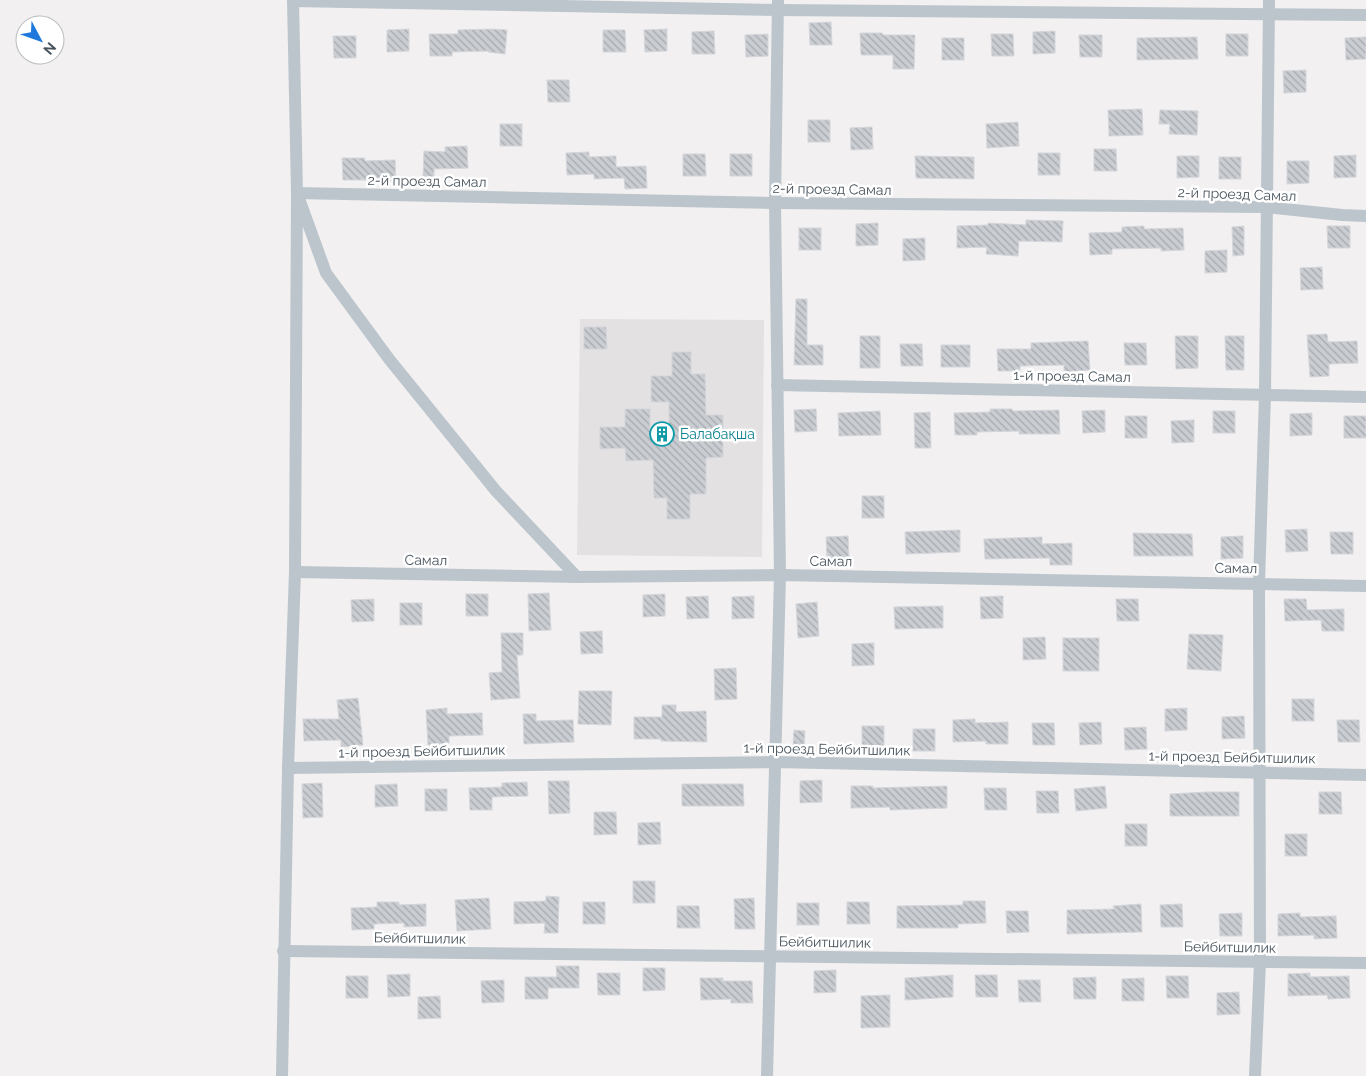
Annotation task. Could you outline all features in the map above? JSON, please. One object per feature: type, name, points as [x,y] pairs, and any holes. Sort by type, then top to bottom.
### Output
[{"type":"street","points":[[282,1076],[283,951],[295,572],[297,193],[293,0],[778,5],[1366,15]]},
{"type":"street","points":[[1255,1076],[1260,962],[1259,583],[1265,395],[1269,0]]},
{"type":"street","points":[[767,1076],[780,575],[776,203],[778,5]]},
{"type":"street","points":[[297,193],[326,273],[389,359],[496,491],[577,577]]},
{"type":"street","name":"2-й проезд Самал","points":[[297,193],[776,203],[1266,207],[1366,216]]},
{"type":"street","name":"1-й проезд Самал","points":[[777,385],[1366,396]]},
{"type":"street","name":"Самал","points":[[295,572],[577,577],[780,575],[1366,586]]},
{"type":"street","name":"1-й проезд Бейбитшилик","points":[[288,768],[776,762],[1366,775]]},
{"type":"street","name":"Бейбитшилик","points":[[283,951],[1366,963]]},
{"type":"shaded area","points":[[580,319],[764,320],[762,557],[577,555]]},
{"type":"building","points":[[831,22],[832,45],[810,45],[809,23]]},
{"type":"building","points":[[409,29],[409,51],[387,52],[387,30]]},
{"type":"building","points":[[667,29],[667,51],[645,52],[644,30]]},
{"type":"building","points":[[458,30],[507,30],[505,54],[488,51],[452,52],[452,56],[430,56],[429,34],[458,34]]},
{"type":"building","points":[[603,30],[625,30],[626,52],[603,52]]},
{"type":"building","points":[[714,31],[715,54],[692,54],[692,32]]},
{"type":"building","points":[[1055,31],[1055,53],[1033,54],[1033,32]]},
{"type":"building","points":[[860,33],[915,35],[914,69],[893,69],[893,55],[861,55]]},
{"type":"building","points":[[768,34],[768,56],[746,57],[745,35]]},
{"type":"building","points":[[991,34],[1013,34],[1014,56],[992,56]]},
{"type":"building","points":[[1226,34],[1248,34],[1248,56],[1226,56]]},
{"type":"building","points":[[1079,35],[1102,35],[1102,57],[1080,57]]},
{"type":"building","points":[[333,36],[356,36],[356,58],[334,58]]},
{"type":"building","points":[[1197,37],[1198,59],[1137,60],[1137,38]]},
{"type":"building","points":[[1366,37],[1366,59],[1346,60],[1345,38]]},
{"type":"building","points":[[942,38],[964,38],[964,60],[942,60]]},
{"type":"building","points":[[1306,70],[1306,92],[1284,93],[1283,71]]},
{"type":"building","points":[[547,80],[569,80],[570,102],[548,102]]},
{"type":"building","points":[[1142,109],[1143,135],[1109,136],[1108,110]]},
{"type":"building","points":[[1160,110],[1198,111],[1197,135],[1169,134],[1170,124],[1159,124]]},
{"type":"building","points":[[808,120],[830,120],[830,142],[808,142]]},
{"type":"building","points":[[1018,122],[1019,146],[987,148],[986,124]]},
{"type":"building","points":[[500,124],[522,124],[522,146],[500,146]]},
{"type":"building","points":[[872,127],[873,149],[851,150],[850,128]]},
{"type":"building","points":[[467,146],[468,168],[434,169],[434,177],[423,176],[424,151],[445,152],[445,147]]},
{"type":"building","points":[[1094,149],[1116,149],[1117,171],[1094,171]]},
{"type":"building","points":[[589,152],[589,157],[616,156],[616,167],[646,166],[647,188],[625,189],[624,178],[594,179],[594,174],[567,175],[566,153]]},
{"type":"building","points":[[1038,153],[1060,153],[1060,175],[1038,175]]},
{"type":"building","points":[[683,154],[705,154],[706,176],[683,176]]},
{"type":"building","points":[[730,154],[752,154],[752,176],[730,176]]},
{"type":"building","points":[[1356,155],[1356,177],[1334,178],[1334,156]]},
{"type":"building","points":[[915,156],[974,157],[974,179],[916,178]]},
{"type":"building","points":[[1177,156],[1199,156],[1199,177],[1177,178]]},
{"type":"building","points":[[1219,157],[1241,157],[1241,179],[1219,179]]},
{"type":"building","points":[[342,158],[365,158],[365,161],[395,160],[396,182],[373,183],[373,180],[343,180]]},
{"type":"building","points":[[1287,161],[1309,161],[1309,183],[1287,184]]},
{"type":"building","points":[[1026,220],[1063,221],[1062,242],[1019,241],[1018,256],[986,254],[987,247],[957,248],[957,226],[988,225],[988,223],[1026,225]]},
{"type":"building","points":[[878,223],[878,245],[856,246],[856,224]]},
{"type":"building","points":[[1144,226],[1144,229],[1183,228],[1184,250],[1161,251],[1161,248],[1112,249],[1112,254],[1090,255],[1089,233],[1122,232],[1122,227]]},
{"type":"building","points":[[1244,226],[1244,255],[1233,256],[1232,227]]},
{"type":"building","points":[[1327,226],[1350,226],[1350,248],[1328,248]]},
{"type":"building","points":[[799,228],[821,228],[821,250],[799,250]]},
{"type":"building","points":[[925,238],[925,260],[903,261],[903,239]]},
{"type":"building","points":[[1227,250],[1227,272],[1205,273],[1205,251]]},
{"type":"building","points":[[1322,267],[1323,289],[1301,290],[1300,268]]},
{"type":"building","points":[[796,299],[807,299],[807,345],[823,345],[823,365],[794,365]]},
{"type":"building","points":[[584,327],[606,327],[607,349],[584,349]]},
{"type":"building","points":[[1327,334],[1328,342],[1357,341],[1358,363],[1329,364],[1329,376],[1310,377],[1307,335]]},
{"type":"building","points":[[860,336],[880,336],[880,368],[860,368]]},
{"type":"building","points":[[1175,336],[1198,336],[1198,368],[1176,369]]},
{"type":"building","points":[[1225,336],[1244,336],[1244,370],[1226,370]]},
{"type":"building","points":[[1088,341],[1090,370],[1064,372],[1064,365],[1020,366],[1020,371],[998,371],[997,349],[1031,349],[1031,343]]},
{"type":"building","points":[[1124,343],[1146,343],[1147,365],[1125,365]]},
{"type":"building","points":[[900,344],[922,344],[923,366],[901,366]]},
{"type":"building","points":[[941,345],[970,345],[970,367],[941,367]]},
{"type":"building","name":"Балабақша","points":[[672,352],[691,352],[691,374],[705,374],[706,415],[723,415],[723,457],[706,458],[706,494],[690,494],[690,519],[667,519],[667,498],[654,498],[653,460],[626,461],[625,448],[600,449],[600,427],[625,427],[625,409],[650,409],[650,430],[669,430],[669,402],[651,402],[651,376],[672,376]]},
{"type":"building","points":[[816,409],[817,431],[795,432],[794,410]]},
{"type":"building","points":[[990,409],[1012,409],[1013,411],[1059,410],[1060,434],[1019,434],[1019,431],[977,432],[977,435],[955,435],[954,413],[990,412]]},
{"type":"building","points":[[1105,410],[1105,432],[1083,433],[1082,411]]},
{"type":"building","points":[[880,411],[881,435],[839,436],[838,413]]},
{"type":"building","points":[[1213,411],[1235,411],[1235,433],[1213,433]]},
{"type":"building","points":[[930,412],[931,448],[915,448],[914,413]]},
{"type":"building","points":[[1312,413],[1312,435],[1290,436],[1290,414]]},
{"type":"building","points":[[1125,416],[1147,416],[1147,438],[1125,438]]},
{"type":"building","points":[[1344,416],[1366,416],[1366,438],[1344,438]]},
{"type":"building","points":[[1194,420],[1194,442],[1172,443],[1171,421]]},
{"type":"building","points":[[862,496],[884,496],[884,518],[862,518]]},
{"type":"building","points":[[1307,529],[1308,551],[1286,552],[1285,530]]},
{"type":"building","points":[[960,530],[960,552],[906,554],[905,532]]},
{"type":"building","points":[[1330,532],[1353,532],[1353,554],[1331,554]]},
{"type":"building","points":[[1133,533],[1192,534],[1193,556],[1134,556]]},
{"type":"building","points":[[848,536],[849,558],[827,559],[826,537]]},
{"type":"building","points":[[1243,536],[1243,558],[1221,559],[1221,537]]},
{"type":"building","points":[[1042,537],[1042,544],[1072,543],[1072,565],[1050,565],[1050,558],[985,559],[984,539]]},
{"type":"building","points":[[549,593],[551,630],[529,631],[528,594]]},
{"type":"building","points":[[466,594],[488,594],[488,616],[466,616]]},
{"type":"building","points":[[665,594],[665,616],[643,617],[643,595]]},
{"type":"building","points":[[708,596],[709,618],[687,619],[686,597]]},
{"type":"building","points":[[754,596],[754,618],[732,619],[732,597]]},
{"type":"building","points":[[1003,596],[1003,618],[981,619],[980,597]]},
{"type":"building","points":[[374,599],[374,621],[352,622],[351,600]]},
{"type":"building","points":[[1116,599],[1138,599],[1139,621],[1117,621]]},
{"type":"building","points":[[1284,599],[1306,599],[1307,610],[1344,609],[1344,631],[1322,631],[1321,620],[1285,621]]},
{"type":"building","points":[[817,602],[819,636],[798,638],[796,604]]},
{"type":"building","points":[[400,603],[422,603],[422,625],[400,625]]},
{"type":"building","points":[[943,606],[943,628],[895,629],[894,607]]},
{"type":"building","points":[[602,631],[603,653],[581,654],[580,632]]},
{"type":"building","points":[[501,633],[523,633],[523,655],[517,655],[520,698],[491,700],[489,673],[502,672]]},
{"type":"building","points":[[1189,634],[1223,635],[1221,671],[1187,669]]},
{"type":"building","points":[[1045,637],[1046,659],[1023,660],[1023,638]]},
{"type":"building","points":[[1063,638],[1099,638],[1099,671],[1063,671]]},
{"type":"building","points":[[874,643],[874,665],[852,666],[852,644]]},
{"type":"building","points":[[736,668],[737,699],[715,700],[714,669]]},
{"type":"building","points":[[579,691],[612,691],[611,725],[578,724]]},
{"type":"building","points":[[358,698],[363,745],[341,747],[341,740],[304,741],[303,719],[339,719],[337,700]]},
{"type":"building","points":[[1292,699],[1314,699],[1314,721],[1292,721]]},
{"type":"building","points":[[662,705],[676,705],[676,712],[706,711],[707,742],[634,739],[634,717],[662,717]]},
{"type":"building","points":[[447,708],[447,714],[482,713],[483,735],[449,736],[449,743],[428,745],[426,710]]},
{"type":"building","points":[[1187,708],[1187,730],[1165,731],[1165,709]]},
{"type":"building","points":[[523,714],[536,714],[536,721],[573,720],[574,742],[524,744]]},
{"type":"building","points":[[1244,716],[1245,738],[1222,739],[1222,717]]},
{"type":"building","points":[[975,719],[975,723],[1008,722],[1008,744],[986,744],[986,741],[953,742],[953,720]]},
{"type":"building","points":[[1337,720],[1359,720],[1360,742],[1338,742]]},
{"type":"building","points":[[1101,722],[1102,744],[1080,745],[1079,723]]},
{"type":"building","points":[[1032,723],[1054,723],[1055,745],[1033,745]]},
{"type":"building","points":[[862,726],[884,726],[884,748],[862,748]]},
{"type":"building","points":[[1146,727],[1147,749],[1125,750],[1124,728]]},
{"type":"building","points":[[913,729],[935,729],[935,751],[913,751]]},
{"type":"building","points":[[794,730],[805,731],[804,748],[793,747]]},
{"type":"building","points":[[822,780],[822,802],[800,803],[800,781]]},
{"type":"building","points":[[548,781],[569,781],[570,813],[549,814]]},
{"type":"building","points":[[527,782],[528,796],[492,797],[492,810],[470,810],[469,788],[502,787],[502,783]]},
{"type":"building","points":[[322,783],[323,817],[303,818],[302,784]]},
{"type":"building","points":[[397,784],[398,806],[375,807],[375,785]]},
{"type":"building","points":[[682,784],[743,784],[744,806],[682,806]]},
{"type":"building","points":[[851,786],[873,786],[873,788],[947,786],[947,808],[890,810],[890,807],[851,808]]},
{"type":"building","points":[[1105,786],[1107,808],[1076,811],[1074,789]]},
{"type":"building","points":[[984,788],[1006,788],[1007,810],[985,810]]},
{"type":"building","points":[[425,789],[447,789],[447,811],[425,811]]},
{"type":"building","points":[[1036,791],[1058,791],[1059,813],[1037,813]]},
{"type":"building","points":[[1239,792],[1239,816],[1170,816],[1170,794]]},
{"type":"building","points":[[1319,792],[1341,792],[1342,814],[1319,814]]},
{"type":"building","points":[[594,812],[616,812],[617,834],[594,835]]},
{"type":"building","points":[[660,822],[661,844],[638,845],[638,823]]},
{"type":"building","points":[[1125,824],[1147,824],[1147,846],[1125,846]]},
{"type":"building","points":[[1285,834],[1307,834],[1307,856],[1285,856]]},
{"type":"building","points":[[633,881],[655,881],[655,903],[633,903]]},
{"type":"building","points":[[546,896],[559,897],[558,933],[544,933],[545,923],[514,924],[514,902],[546,901]]},
{"type":"building","points":[[489,898],[491,929],[457,931],[455,900]]},
{"type":"building","points":[[754,898],[755,929],[735,929],[734,899]]},
{"type":"building","points":[[963,901],[985,901],[986,923],[958,924],[958,928],[897,928],[897,906],[963,905]]},
{"type":"building","points":[[377,902],[399,902],[399,905],[426,904],[426,926],[404,927],[404,923],[374,924],[374,929],[352,930],[351,908],[377,907]]},
{"type":"building","points":[[583,902],[605,902],[605,924],[583,924]]},
{"type":"building","points":[[847,902],[869,902],[870,924],[847,924]]},
{"type":"building","points":[[797,903],[819,903],[819,925],[797,925]]},
{"type":"building","points":[[1141,904],[1142,932],[1067,934],[1067,910],[1114,909],[1113,906]]},
{"type":"building","points":[[1182,904],[1183,927],[1161,927],[1160,905]]},
{"type":"building","points":[[677,906],[699,906],[700,928],[677,928]]},
{"type":"building","points":[[1006,911],[1028,911],[1029,932],[1007,933]]},
{"type":"building","points":[[1242,913],[1242,936],[1220,936],[1219,914]]},
{"type":"building","points":[[1300,913],[1300,917],[1336,916],[1337,938],[1314,939],[1314,935],[1278,936],[1278,914]]},
{"type":"building","points":[[556,966],[579,966],[579,988],[548,988],[548,999],[525,999],[525,977],[557,977]]},
{"type":"building","points":[[643,968],[665,968],[665,990],[643,991]]},
{"type":"building","points":[[836,970],[836,992],[814,993],[814,971]]},
{"type":"building","points":[[597,973],[620,973],[620,995],[598,995]]},
{"type":"building","points":[[1310,973],[1310,977],[1349,976],[1350,998],[1328,999],[1327,995],[1288,996],[1288,974]]},
{"type":"building","points":[[410,974],[410,996],[388,997],[387,975]]},
{"type":"building","points":[[953,975],[953,997],[905,1000],[905,978]]},
{"type":"building","points":[[975,975],[997,975],[998,997],[976,997]]},
{"type":"building","points":[[346,976],[368,976],[368,998],[346,998]]},
{"type":"building","points":[[1166,976],[1188,976],[1189,998],[1167,998]]},
{"type":"building","points":[[1096,977],[1096,999],[1074,999],[1073,978]]},
{"type":"building","points":[[700,978],[723,978],[723,981],[752,981],[753,1003],[731,1003],[731,999],[701,1000]]},
{"type":"building","points":[[1144,978],[1144,1001],[1122,1001],[1122,979]]},
{"type":"building","points":[[504,980],[504,1002],[482,1003],[481,981]]},
{"type":"building","points":[[1018,980],[1040,980],[1041,1002],[1019,1002]]},
{"type":"building","points":[[1239,992],[1240,1014],[1217,1015],[1217,993]]},
{"type":"building","points":[[890,995],[890,1027],[861,1028],[861,996]]},
{"type":"building","points":[[440,996],[441,1018],[418,1019],[418,997]]},
{"type":"place","name":"Балабақша","points":[[662,434]]}]
